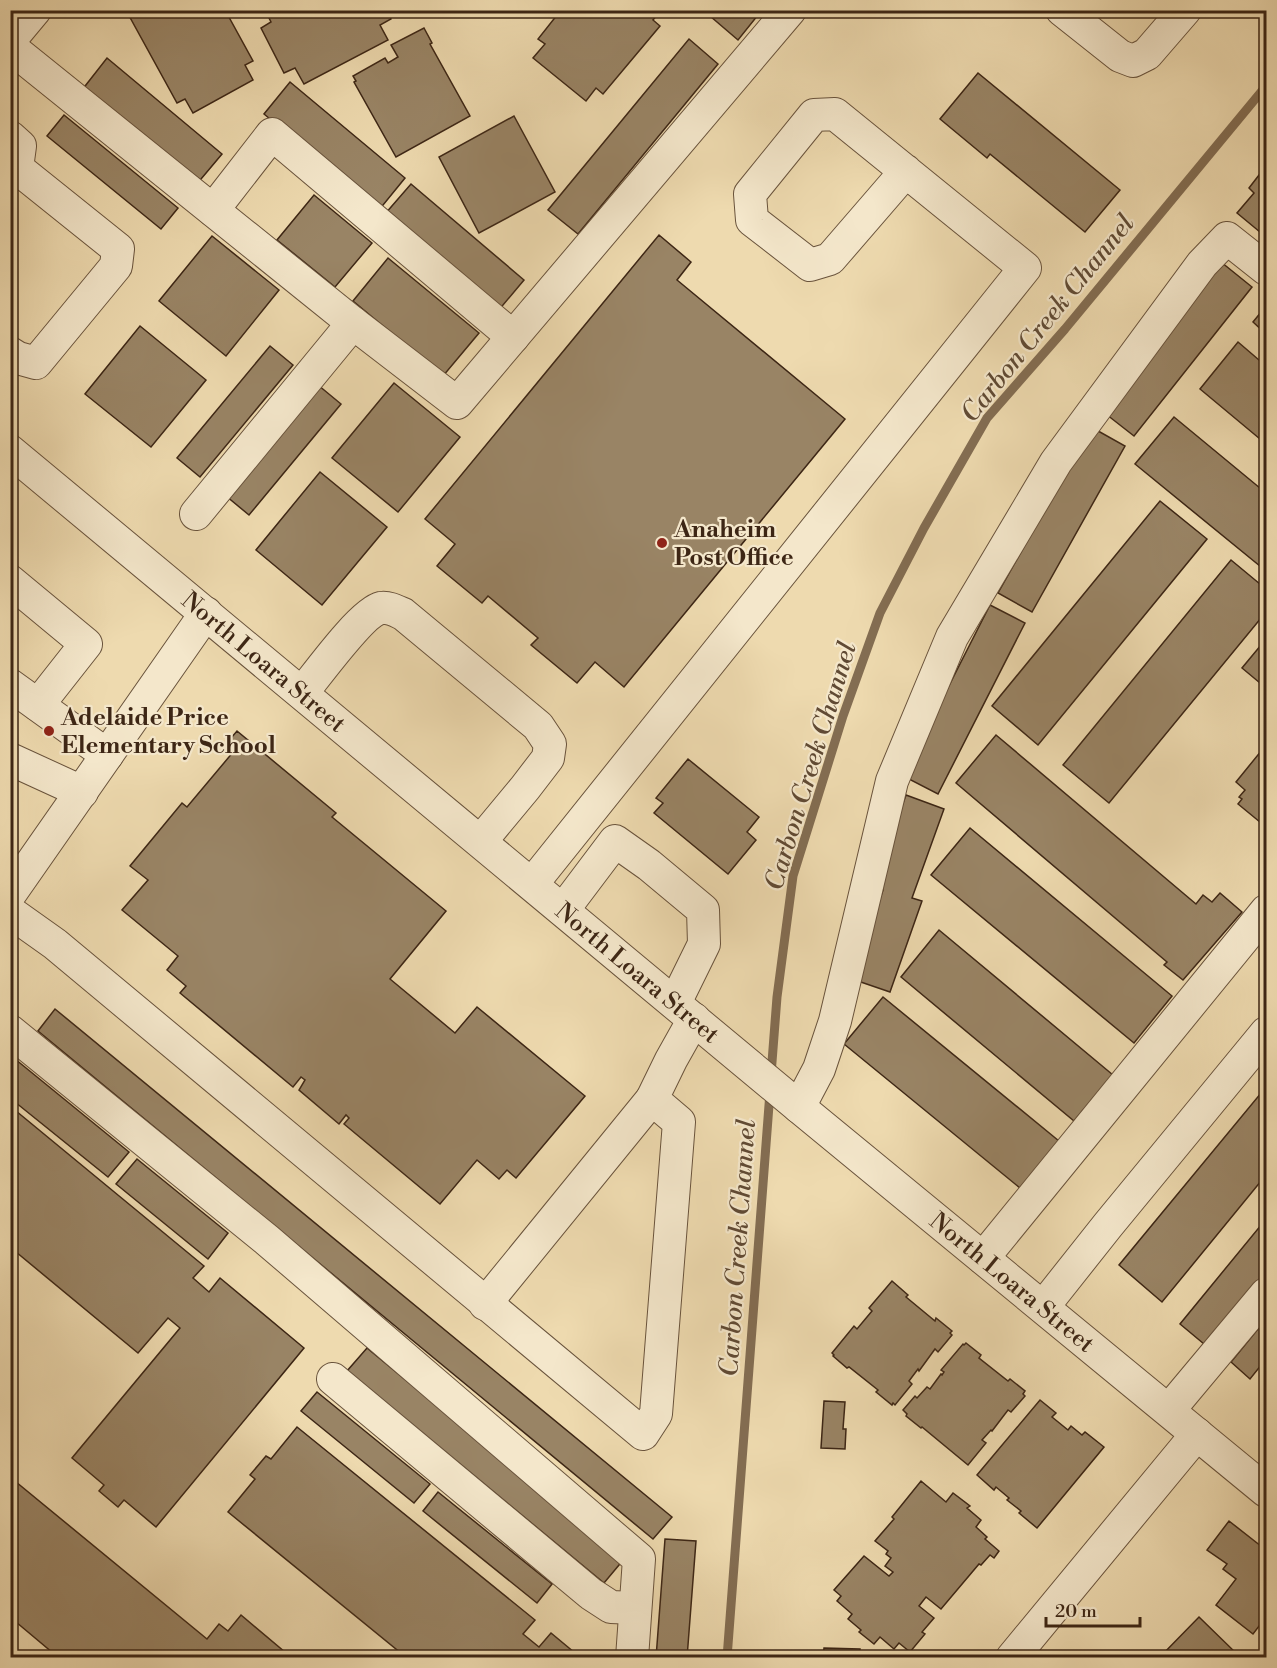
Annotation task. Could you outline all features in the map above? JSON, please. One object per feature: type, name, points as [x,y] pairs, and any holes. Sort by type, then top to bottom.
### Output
[{"type":"street","points":[[10,40],[35,10]]},
{"type":"street","points":[[10,47],[353,323],[457,403],[790,10]]},
{"type":"street","points":[[1062,10],[1120,56],[1133,61],[1147,54],[1185,10]]},
{"type":"street","points":[[532,884],[1025,268],[906,171],[835,114],[814,116],[750,194],[752,220],[810,265],[830,259],[906,171]]},
{"type":"street","points":[[213,210],[272,134],[513,337]]},
{"type":"street","points":[[10,137],[20,146],[14,172],[118,249],[116,266],[36,363],[18,358],[10,352]]},
{"type":"street","points":[[796,1104],[819,1070],[835,1021],[892,781],[952,637],[1056,462],[1202,264],[1227,237],[1266,269]]},
{"type":"street","points":[[196,514],[353,323]]},
{"type":"street","name":"North Loara Street","points":[[10,451],[1266,1491]]},
{"type":"street","points":[[10,581],[86,644],[38,705]]},
{"type":"street","points":[[302,693],[360,623],[379,608],[389,608],[403,614],[482,679],[538,726],[550,744],[548,758],[481,842]]},
{"type":"street","points":[[10,894],[206,613]]},
{"type":"street","points":[[10,685],[107,755]]},
{"type":"street","points":[[10,759],[82,792]]},
{"type":"street","points":[[485,1304],[652,1098],[671,1060],[704,944],[703,910],[615,841],[563,910]]},
{"type":"street","points":[[983,1258],[1266,911]]},
{"type":"street","points":[[10,912],[55,944],[643,1434],[656,1414],[679,1122],[652,1098]]},
{"type":"street","points":[[10,1031],[267,1240],[639,1559],[632,1658]]},
{"type":"street","points":[[1043,1307],[1266,1033]]},
{"type":"street","points":[[1169,1410],[1266,1294]]},
{"type":"street","points":[[333,1379],[591,1594],[611,1607],[635,1608]]},
{"type":"street","points":[[1012,1658],[1197,1434]]},
{"type":"building","points":[[130,10],[225,10],[253,61],[245,65],[253,80],[193,113],[185,99],[177,103],[127,12]]},
{"type":"building","points":[[265,10],[387,10],[391,19],[380,25],[388,40],[304,84],[295,68],[284,73],[261,28],[271,22]]},
{"type":"building","points":[[561,10],[661,10],[653,20],[660,26],[603,94],[596,88],[586,101],[533,58],[545,44],[538,39]]},
{"type":"building","points":[[703,10],[762,10],[738,40]]},
{"type":"building","points":[[424,28],[432,43],[430,44],[470,116],[396,157],[354,82],[356,81],[353,76],[385,58],[388,63],[398,57],[391,45]]},
{"type":"building","points":[[689,39],[718,64],[578,234],[548,210]]},
{"type":"building","points":[[107,58],[222,154],[196,185],[82,90]]},
{"type":"building","points":[[978,73],[1120,190],[1085,232],[990,154],[987,158],[940,119]]},
{"type":"building","points":[[290,82],[405,178],[379,210],[264,114]]},
{"type":"building","points":[[64,115],[178,208],[161,229],[47,136]]},
{"type":"building","points":[[514,116],[555,192],[479,233],[439,157]]},
{"type":"building","points":[[1266,166],[1266,237],[1237,213],[1254,193],[1249,188]]},
{"type":"building","points":[[411,184],[524,280],[498,311],[385,214]]},
{"type":"building","points":[[314,195],[372,243],[335,287],[277,240]]},
{"type":"building","points":[[659,235],[691,262],[677,280],[845,419],[624,687],[595,662],[577,683],[531,645],[538,638],[488,596],[482,603],[437,566],[455,544],[425,519]]},
{"type":"building","points":[[212,236],[279,290],[226,356],[159,301]]},
{"type":"building","points":[[388,258],[479,333],[443,376],[353,301]]},
{"type":"building","points":[[1221,262],[1252,287],[1134,436],[1102,411]]},
{"type":"building","points":[[1266,306],[1266,334],[1253,322]]},
{"type":"building","points":[[140,326],[206,380],[151,447],[85,394]]},
{"type":"building","points":[[1238,342],[1266,366],[1266,444],[1200,389]]},
{"type":"building","points":[[270,346],[293,365],[200,477],[177,458]]},
{"type":"building","points":[[394,383],[460,437],[398,512],[332,458]]},
{"type":"building","points":[[318,385],[341,404],[249,515],[226,496]]},
{"type":"building","points":[[1174,417],[1266,493],[1266,571],[1135,464]]},
{"type":"building","points":[[1091,427],[1125,446],[1032,612],[998,593]]},
{"type":"building","points":[[320,472],[387,527],[322,605],[256,550]]},
{"type":"building","points":[[1160,501],[1207,539],[1038,745],[992,706]]},
{"type":"building","points":[[1231,560],[1266,589],[1266,612],[1109,803],[1063,765]]},
{"type":"building","points":[[990,605],[1025,623],[938,794],[903,776]]},
{"type":"building","points":[[1266,639],[1266,688],[1242,668]]},
{"type":"building","points":[[237,731],[336,813],[332,817],[446,911],[390,979],[455,1033],[477,1007],[585,1096],[516,1178],[507,1170],[499,1179],[477,1160],[440,1204],[344,1124],[349,1118],[346,1115],[339,1124],[299,1090],[305,1080],[301,1077],[293,1087],[180,993],[186,986],[167,970],[178,956],[122,910],[148,880],[130,866],[182,803],[187,807],[234,751],[225,745]]},
{"type":"building","points":[[996,735],[1196,904],[1203,895],[1212,902],[1220,893],[1242,912],[1183,980],[1164,965],[1167,962],[956,783]]},
{"type":"building","points":[[1266,745],[1266,827],[1238,804],[1242,799],[1239,797],[1245,790],[1236,782]]},
{"type":"building","points":[[688,759],[759,817],[747,832],[756,840],[728,874],[654,813],[663,803],[656,798]]},
{"type":"building","points":[[906,795],[944,809],[912,898],[922,901],[890,992],[852,979],[883,890],[873,887]]},
{"type":"building","points":[[970,828],[1172,996],[1134,1043],[931,875]]},
{"type":"building","points":[[939,930],[1113,1075],[1074,1121],[901,977]]},
{"type":"building","points":[[883,997],[1059,1141],[1020,1188],[844,1044]]},
{"type":"building","points":[[55,1009],[672,1517],[653,1539],[38,1031]]},
{"type":"building","points":[[15,1059],[129,1152],[108,1177],[10,1098],[10,1065]]},
{"type":"building","points":[[1266,1087],[1266,1175],[1162,1302],[1119,1265]]},
{"type":"building","points":[[10,1106],[204,1266],[193,1278],[209,1292],[220,1278],[304,1348],[156,1527],[124,1500],[118,1507],[99,1491],[104,1485],[72,1458],[180,1328],[168,1318],[138,1353],[10,1247]]},
{"type":"building","points":[[137,1159],[228,1233],[208,1259],[116,1184]]},
{"type":"building","points":[[1266,1219],[1266,1280],[1210,1349],[1180,1324]]},
{"type":"building","points":[[892,1281],[908,1295],[906,1297],[935,1321],[936,1318],[952,1331],[950,1333],[952,1335],[938,1352],[935,1349],[919,1371],[918,1369],[909,1381],[912,1384],[895,1405],[876,1392],[878,1390],[849,1367],[847,1368],[832,1353],[854,1326],[857,1329],[872,1311],[869,1308]]},
{"type":"building","points":[[1266,1319],[1266,1359],[1250,1379],[1231,1362]]},
{"type":"building","points":[[966,1343],[981,1355],[979,1358],[1025,1391],[1023,1394],[1025,1396],[1011,1412],[1008,1410],[982,1440],[986,1443],[968,1465],[906,1416],[903,1410],[915,1396],[917,1398],[927,1387],[930,1389],[944,1372],[941,1370]]},
{"type":"building","points":[[367,1348],[624,1559],[604,1583],[347,1371]]},
{"type":"building","points":[[317,1392],[430,1484],[414,1503],[301,1411]]},
{"type":"building","points":[[1040,1400],[1056,1413],[1052,1417],[1068,1430],[1071,1426],[1082,1435],[1085,1432],[1104,1447],[1037,1528],[1019,1513],[1021,1511],[1007,1500],[1009,1498],[996,1487],[994,1490],[977,1475]]},
{"type":"building","points":[[824,1401],[845,1402],[843,1429],[846,1429],[845,1449],[821,1448]]},
{"type":"building","points":[[297,1427],[535,1620],[523,1634],[539,1647],[551,1633],[581,1658],[407,1658],[228,1512],[255,1479],[250,1475],[266,1456],[271,1459]]},
{"type":"building","points":[[10,1477],[207,1639],[219,1624],[228,1631],[241,1615],[292,1658],[59,1658],[10,1617]]},
{"type":"building","points":[[921,1481],[946,1502],[953,1493],[970,1506],[967,1508],[981,1520],[976,1527],[987,1537],[985,1539],[999,1551],[994,1558],[990,1555],[981,1565],[979,1564],[941,1609],[926,1597],[919,1606],[934,1618],[922,1632],[925,1634],[910,1652],[899,1643],[894,1649],[880,1637],[874,1644],[859,1632],[861,1630],[848,1619],[852,1614],[837,1601],[841,1596],[834,1590],[864,1556],[889,1576],[893,1572],[885,1566],[891,1558],[886,1554],[888,1551],[875,1541]]},
{"type":"building","points":[[438,1492],[552,1584],[537,1603],[423,1511]]},
{"type":"building","points":[[1229,1521],[1266,1550],[1266,1617],[1253,1634],[1216,1605],[1236,1579],[1223,1569],[1227,1564],[1207,1550]]},
{"type":"building","points":[[665,1539],[696,1541],[687,1658],[656,1658]]},
{"type":"building","points":[[1199,1617],[1237,1654],[1234,1658],[1159,1658]]},
{"type":"building","points":[[824,1648],[860,1649],[859,1658],[823,1658]]},
{"type":"waterway","name":"Carbon Creek Channel","points":[[771,1075],[777,997],[793,876],[843,716],[880,613],[924,528],[987,418],[1065,329],[1266,86]]},
{"type":"waterway","name":"Carbon Creek Channel","points":[[727,1658],[770,1092]]},
{"type":"place","name":"Anaheim Post Office","points":[[662,543]]},
{"type":"place","name":"Adelaide Price Elementary School","points":[[49,731]]}]
